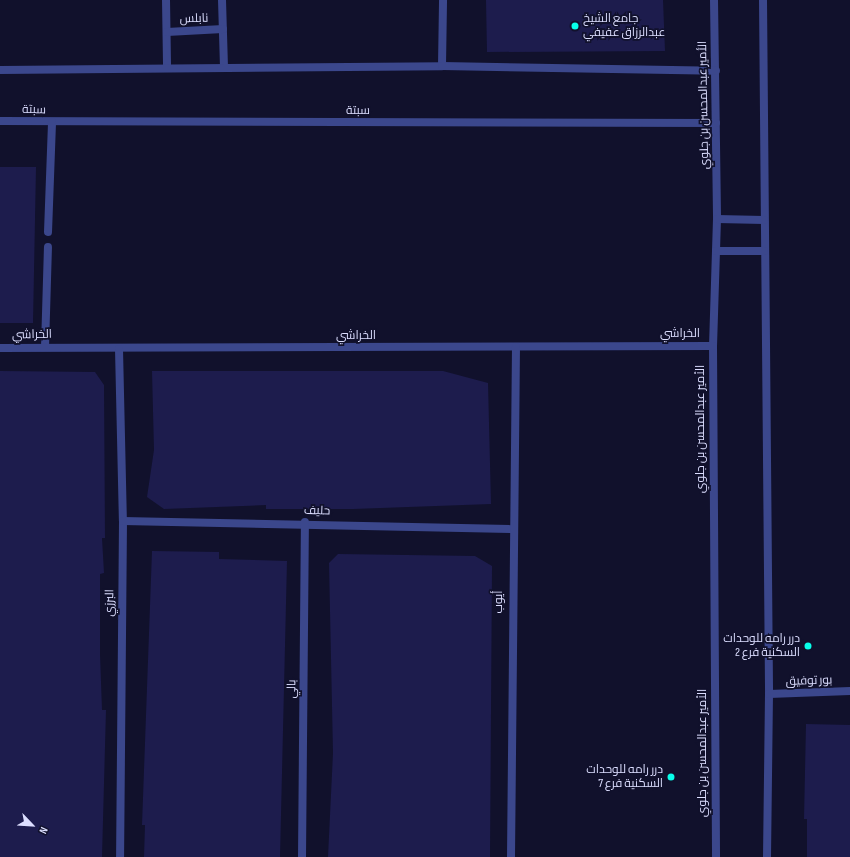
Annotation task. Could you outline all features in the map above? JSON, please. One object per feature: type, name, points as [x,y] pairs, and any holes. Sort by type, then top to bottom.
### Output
[{"type":"street","name":"نابلس","points":[[166,0],[167,67]]},
{"type":"street","name":"نابلس","points":[[222,0],[224,66]]},
{"type":"street","points":[[442,66],[443,0]]},
{"type":"street","name":"الأمير عبدالمحسن بن جلوي","points":[[714,0],[718,219],[713,346],[716,857]]},
{"type":"street","points":[[763,0],[769,694],[767,857]]},
{"type":"street","name":"نابلس","points":[[167,32],[223,29]]},
{"type":"street","points":[[0,70],[224,66],[442,66],[716,71]]},
{"type":"street","name":"سبتة","points":[[0,121],[716,124]]},
{"type":"street","points":[[48,232],[52,122]]},
{"type":"street","points":[[718,219],[764,220]]},
{"type":"street","points":[[45,346],[48,247]]},
{"type":"street","points":[[716,251],[764,251]]},
{"type":"street","name":"الخراشي","points":[[0,348],[45,346],[119,349],[713,346]]},
{"type":"street","name":"أيوب","points":[[511,857],[512,529],[516,347]]},
{"type":"street","name":"البرزي","points":[[119,349],[123,521],[120,857]]},
{"type":"street","name":"حليف","points":[[123,521],[305,522],[512,529]]},
{"type":"street","name":"بالي","points":[[302,857],[305,522]]},
{"type":"street","name":"بور توفيق","points":[[769,694],[850,691]]},
{"type":"building","name":"جامع الشيخ عبدالرزاق عفيفي","points":[[486,0],[663,0],[665,51],[487,52]]},
{"type":"building","points":[[0,167],[36,167],[33,323],[0,323]]},
{"type":"building","points":[[0,371],[95,372],[104,385],[105,538],[102,538],[104,573],[100,574],[100,654],[102,710],[106,710],[102,857],[0,857]]},
{"type":"building","points":[[152,371],[443,371],[488,383],[491,504],[353,509],[266,509],[266,505],[164,509],[147,497],[154,450]]},
{"type":"building","points":[[152,551],[219,552],[219,559],[287,561],[280,857],[144,857],[145,825],[142,825]]},
{"type":"building","points":[[338,554],[475,556],[492,566],[490,857],[328,857],[333,753],[329,563]]},
{"type":"building","points":[[806,724],[850,725],[850,857],[807,857],[807,819],[804,819]]},
{"type":"place","name":"جامع الشيخ عبدالرزاق عفيفي","points":[[575,26]]},
{"type":"place","name":"درر رامه للوحدات السكنية فرع 2","points":[[808,646]]},
{"type":"place","name":"درر رامه للوحدات السكنية فرع 7","points":[[671,777]]}]
